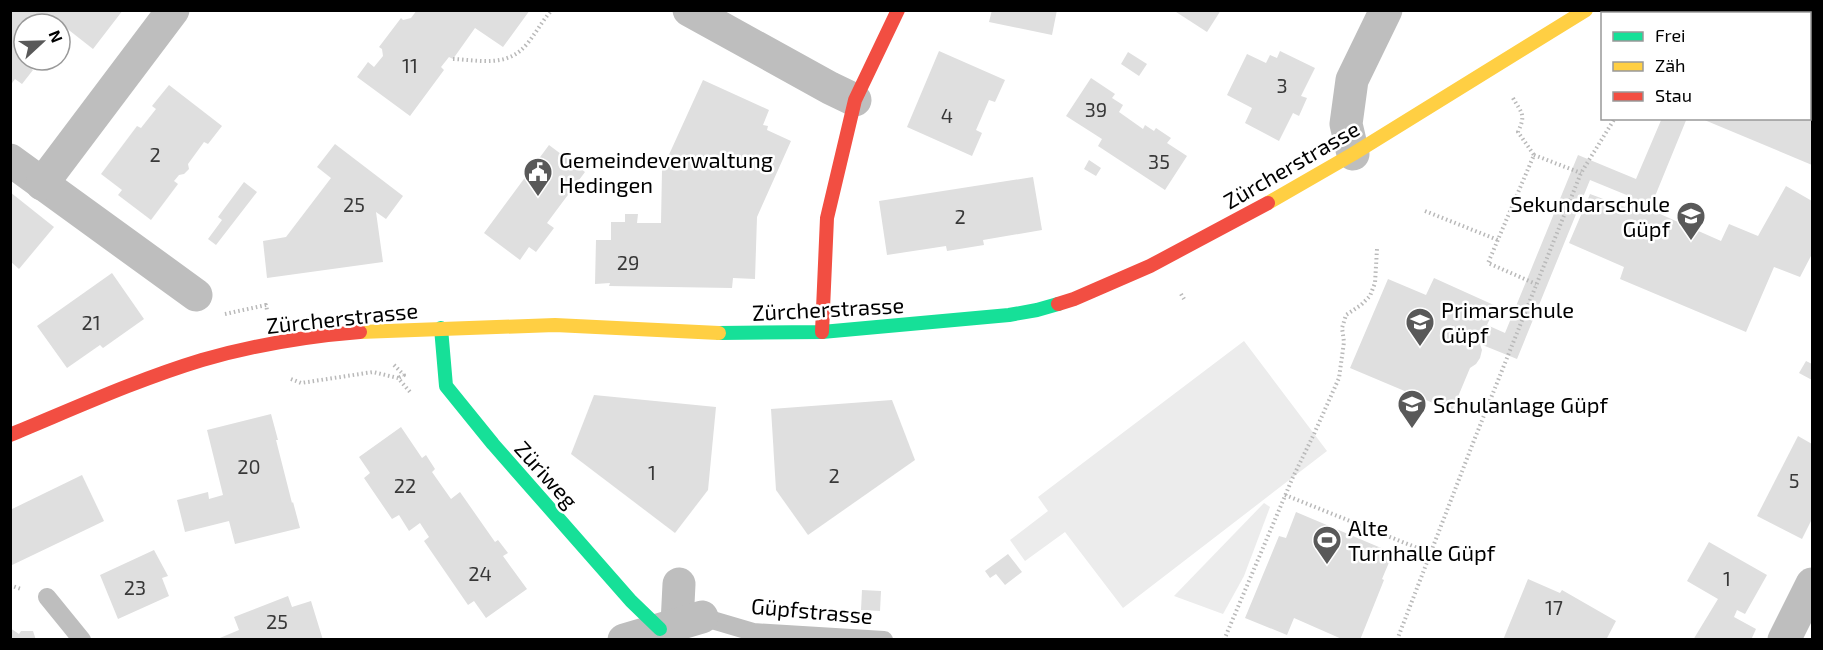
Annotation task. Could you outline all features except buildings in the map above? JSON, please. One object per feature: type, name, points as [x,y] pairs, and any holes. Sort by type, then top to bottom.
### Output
[{"type":"main road","points":[[822,332],[827,218],[855,100],[898,10]]},
{"type":"main road","name":"Zürcherstrasse","points":[[10,435],[120,388],[222,356],[278,343],[357,332],[555,325],[723,333],[822,332],[1009,315],[1037,310],[1074,299],[1150,266],[1240,219],[1353,154],[1586,10]]},
{"type":"main road","name":"Züriweg","points":[[441,328],[446,386],[493,444],[631,601],[680,623]]},
{"type":"street","points":[[42,184],[173,10]]},
{"type":"street","points":[[689,10],[855,100]]},
{"type":"street","points":[[1353,154],[1346,123],[1352,80],[1386,10]]},
{"type":"street","points":[[10,160],[196,295]]},
{"type":"street","points":[[624,639],[680,623],[679,584]]},
{"type":"street","points":[[1784,639],[1812,584]]},
{"type":"lane","points":[[47,597],[82,639]]},
{"type":"lane","name":"Güpfstrasse","points":[[680,623],[753,632],[884,639]]},
{"type":"path","points":[[453,59],[500,61],[516,54],[527,44],[552,10]]},
{"type":"path","points":[[1513,98],[1524,120],[1518,132],[1534,155],[1581,173]]},
{"type":"path","points":[[1397,639],[1581,173],[1614,120]]},
{"type":"path","points":[[1534,155],[1488,263],[1536,284]]},
{"type":"path","points":[[1425,211],[1498,240]]},
{"type":"path","points":[[1224,639],[1285,495],[1339,378],[1344,342],[1342,328],[1346,315],[1370,296],[1375,283],[1377,249]]},
{"type":"path","points":[[1181,294],[1184,299]]},
{"type":"path","points":[[222,315],[266,305]]},
{"type":"path","points":[[397,367],[404,375],[398,378]]},
{"type":"path","points":[[291,378],[301,383],[373,372],[398,378],[412,394]]},
{"type":"path","points":[[1285,495],[1430,553]]},
{"type":"shaded area","points":[[1244,341],[1327,451],[1123,608],[1065,532],[1025,561],[1010,540],[1048,511],[1038,497]]},
{"type":"shaded area","points":[[1264,503],[1270,507],[1244,576],[1223,614],[1174,596]]},
{"type":"traffic: fast","points":[[719,333],[822,332],[1009,315],[1058,304]]},
{"type":"traffic: fast","points":[[441,328],[446,386],[493,444],[631,601],[660,629]]},
{"type":"traffic: slow","points":[[1268,203],[1353,154],[1586,10]]},
{"type":"traffic: slow","points":[[360,332],[555,325],[719,333]]},
{"type":"traffic: jam","points":[[822,332],[827,218],[855,100],[898,10]]},
{"type":"traffic: jam","points":[[1058,304],[1150,266],[1268,203]]},
{"type":"traffic: jam","points":[[10,435],[129,386],[202,360],[280,342],[360,332]]},
{"type":"place","name":"Gemeindeverwaltung Hedingen","points":[[538,198]]},
{"type":"place","name":"Sekundarschule Güpf","points":[[1691,242]]},
{"type":"place","name":"Primarschule Güpf","points":[[1420,348]]},
{"type":"place","name":"Schulanlage Güpf","points":[[1412,430]]},
{"type":"place","name":"Alte Turnhalle Güpf","points":[[1327,566]]}]
